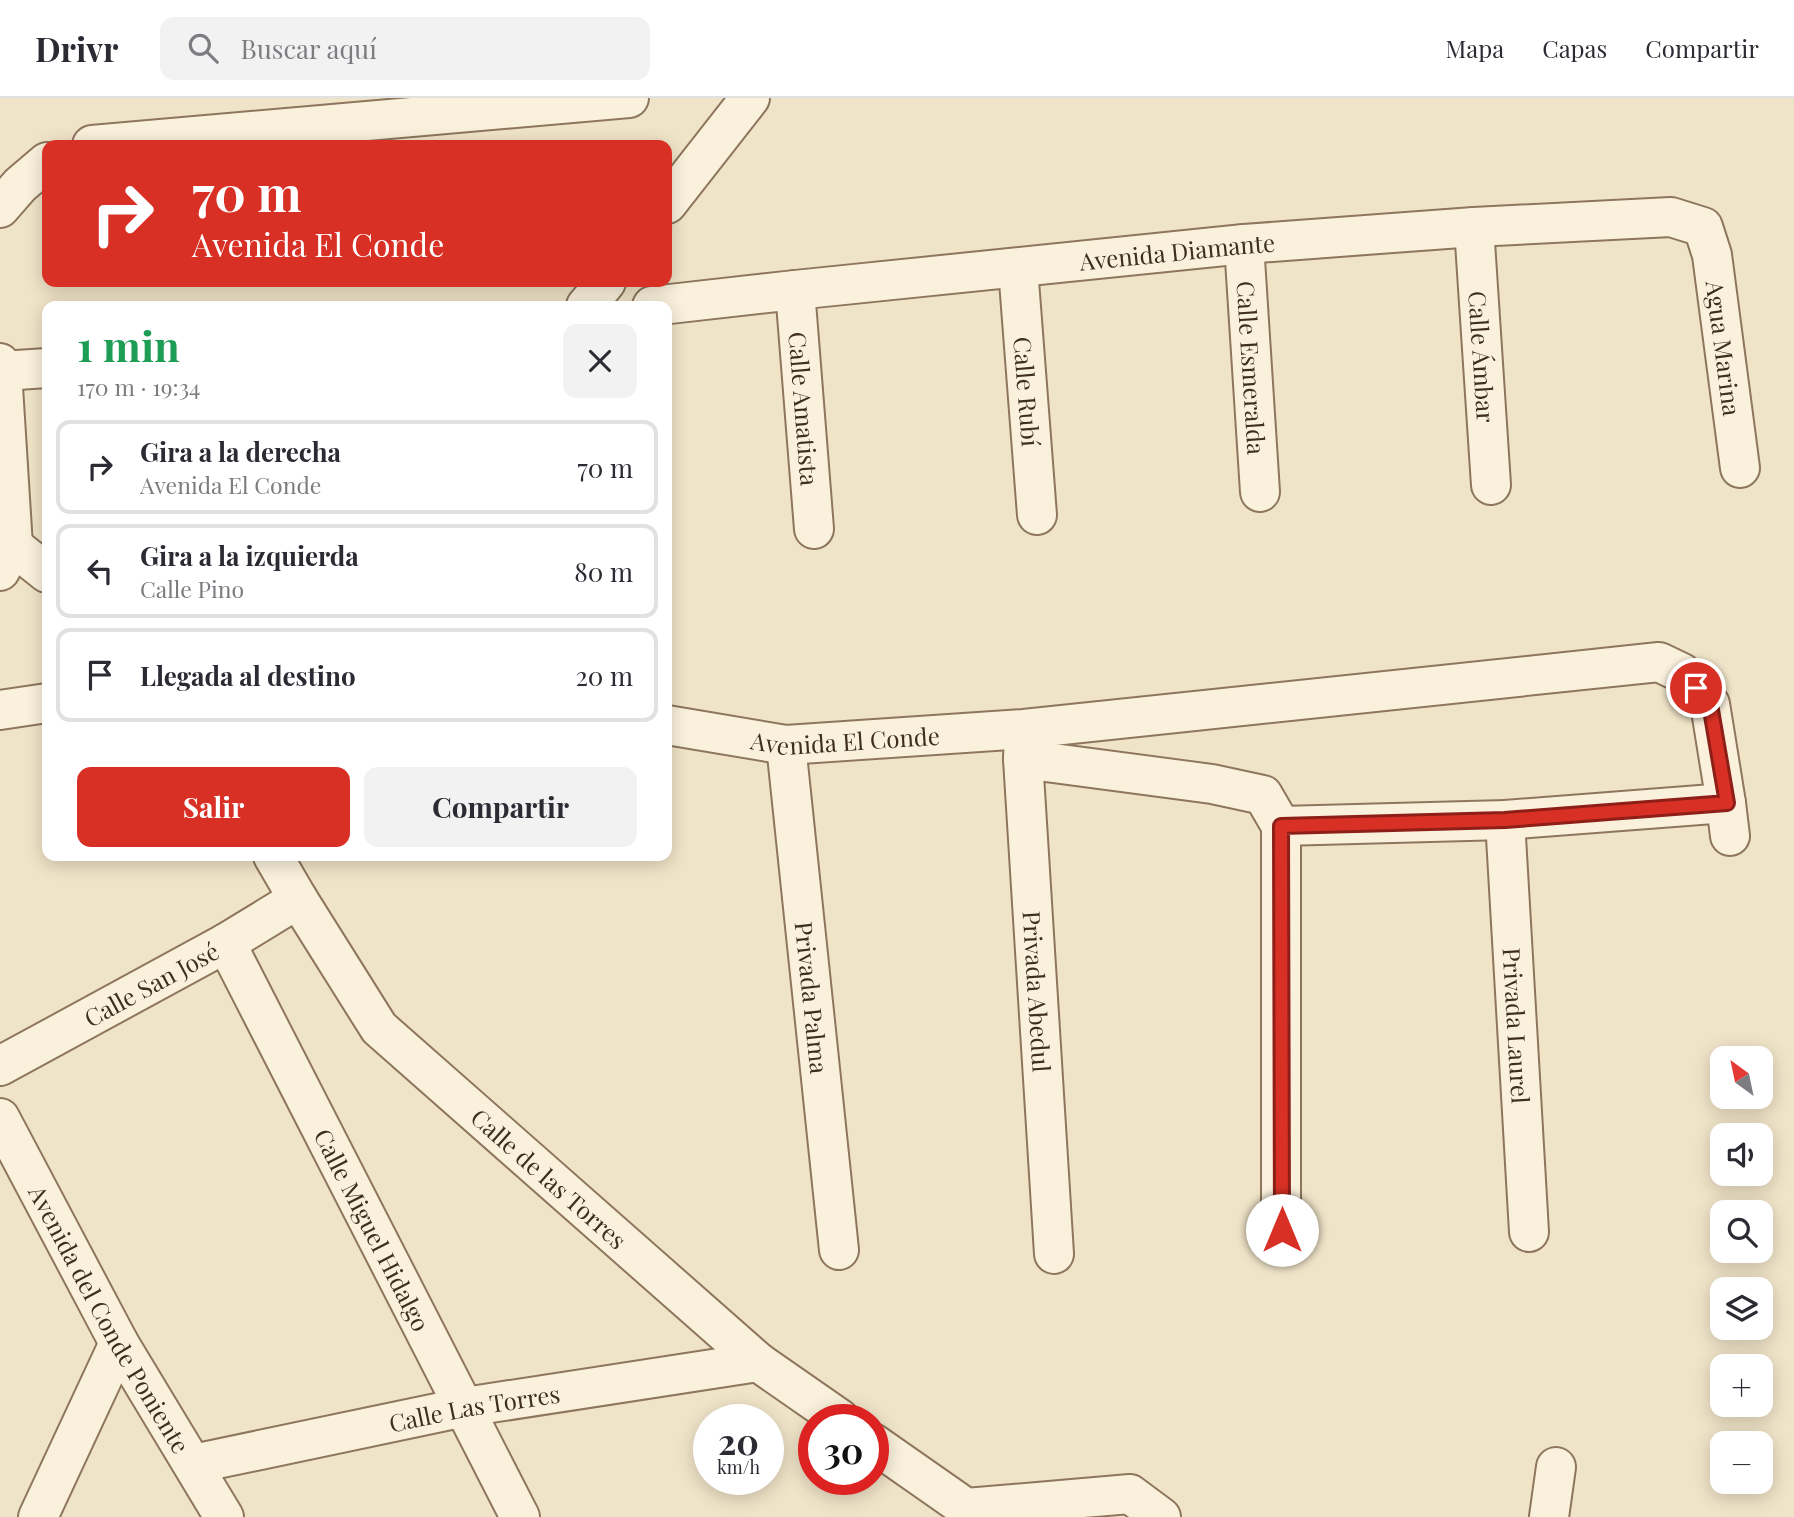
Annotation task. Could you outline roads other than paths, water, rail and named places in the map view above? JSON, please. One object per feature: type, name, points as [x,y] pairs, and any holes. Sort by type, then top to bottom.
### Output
[{"type":"street","points":[[149,140],[629,98]]},
{"type":"street","points":[[672,198],[750,98]]},
{"type":"street","points":[[0,208],[20,185],[42,166]]},
{"type":"street","name":"Avenida Diamante","points":[[672,304],[1244,244],[1671,217],[1703,227]]},
{"type":"street","name":"Agua Marina","points":[[1703,227],[1712,255],[1740,468]]},
{"type":"street","name":"Calle Ámbar","points":[[1474,228],[1491,485]]},
{"type":"street","name":"Calle Esmeralda","points":[[1244,244],[1260,492]]},
{"type":"street","name":"Calle Rubí","points":[[1018,268],[1037,515]]},
{"type":"street","points":[[590,301],[602,287]]},
{"type":"street","name":"Calle Amatista","points":[[795,290],[814,529]]},
{"type":"street","points":[[42,368],[1,367],[6,558],[42,571]]},
{"type":"street","name":"Avenida El Conde","points":[[672,726],[786,745],[1024,744],[1660,662],[1682,673],[1710,704],[1728,820],[1505,820],[1272,810],[1212,784],[1024,744]]},
{"type":"street","points":[[0,710],[42,704]]},
{"type":"street","name":"Privada Abedul","points":[[1024,744],[1054,1254]]},
{"type":"street","name":"Privada Palma","points":[[786,745],[839,1250]]},
{"type":"street","points":[[1272,810],[1282,1230]]},
{"type":"street","name":"Privada Laurel","points":[[1505,820],[1528,1231]]},
{"type":"street","name":"Calle de las Torres","points":[[276,861],[379,1028],[758,1362],[818,1404]]},
{"type":"street","name":"Calle San José","points":[[0,1066],[226,943],[298,899]]},
{"type":"street","name":"Calle Miguel Hidalgo","points":[[226,943],[520,1517]]},
{"type":"street","name":"Avenida del Conde Poniente","points":[[0,1118],[119,1343],[224,1517]]},
{"type":"street","points":[[38,1517],[119,1343]]},
{"type":"street","name":"Calle Las Torres","points":[[193,1464],[465,1407],[758,1362]]},
{"type":"street","points":[[889,1454],[966,1508],[1125,1505],[1161,1517]]},
{"type":"street","points":[[1549,1517],[1556,1467]]}]
